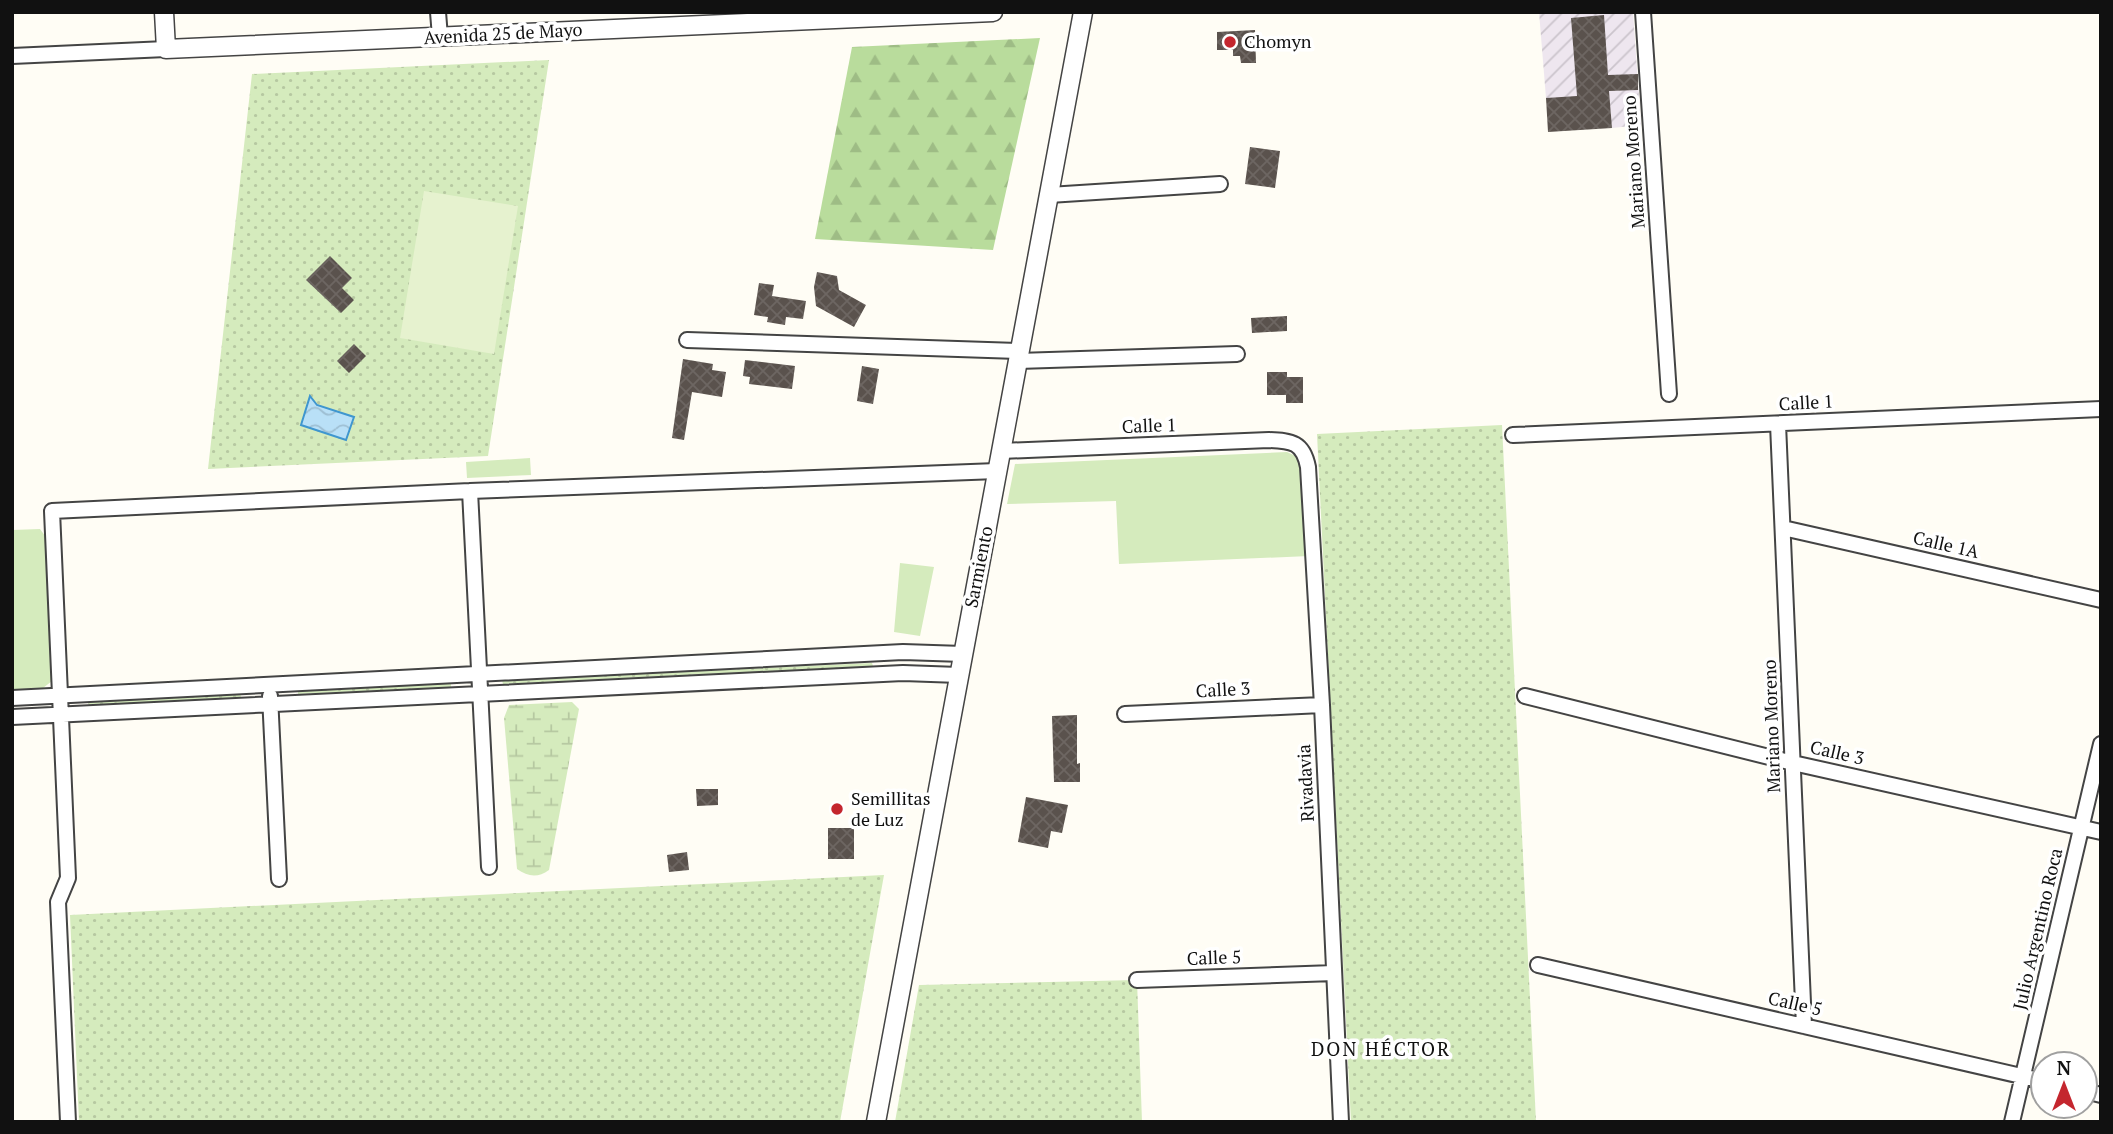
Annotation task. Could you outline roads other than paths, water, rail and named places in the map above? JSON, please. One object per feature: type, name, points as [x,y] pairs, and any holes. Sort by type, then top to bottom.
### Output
[{"type":"street","points":[[164,12],[166,49]]},
{"type":"street","points":[[438,12],[439,37]]},
{"type":"street","name":"Avenida 25 de Mayo","points":[[12,56],[439,37],[719,18],[993,12]]},
{"type":"street","name":"Sarmiento","points":[[876,1122],[1083,12]]},
{"type":"street","name":"Mariano Moreno","points":[[1643,12],[1669,394]]},
{"type":"street","points":[[1049,195],[1220,184]]},
{"type":"street","points":[[687,340],[1019,356],[1237,354]]},
{"type":"street","name":"Calle 1","points":[[1513,435],[2101,409]]},
{"type":"street","name":"Mariano Moreno","points":[[1778,424],[1804,1026]]},
{"type":"street","name":"Calle 1","points":[[1001,451],[1269,440],[1283,440],[1298,445]]},
{"type":"street","name":"Rivadavia","points":[[1298,445],[1305,454],[1308,467],[1341,1122]]},
{"type":"street","points":[[68,1122],[58,902],[68,878],[52,511],[470,491],[997,471]]},
{"type":"street","points":[[470,491],[489,867]]},
{"type":"street","name":"Calle 1A","points":[[1783,527],[2101,600]]},
{"type":"street","points":[[12,698],[903,652],[963,654]]},
{"type":"street","points":[[12,717],[903,673],[959,675]]},
{"type":"street","points":[[270,685],[279,879]]},
{"type":"street","name":"Calle 3","points":[[1525,696],[1793,763],[2101,832]]},
{"type":"street","name":"Calle 3","points":[[1125,714],[1322,705]]},
{"type":"street","name":"Julio Argentino Roca","points":[[2012,1122],[2101,744]]},
{"type":"street","name":"Calle 5","points":[[1538,965],[2029,1078]]},
{"type":"street","name":"Calle 5","points":[[1136,980],[1334,973]]},
{"type":"water","points":[[310,396],[317,405],[354,417],[346,440],[301,425]]},
{"type":"place","name":"Chomyn","points":[[1230,42]]},
{"type":"place","name":"Semillitas de Luz","points":[[837,809]]},
{"type":"district","name":"DON HÉCTOR","points":[[1381,1049]]}]
